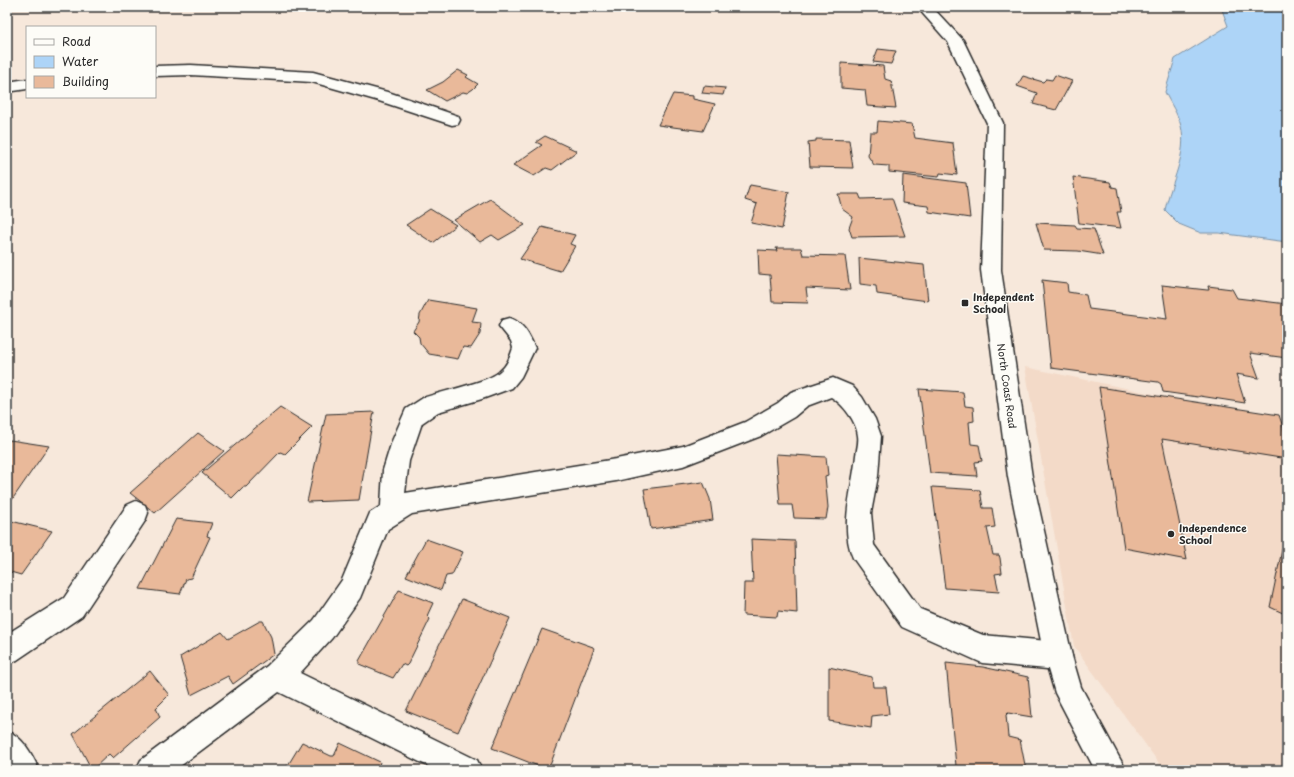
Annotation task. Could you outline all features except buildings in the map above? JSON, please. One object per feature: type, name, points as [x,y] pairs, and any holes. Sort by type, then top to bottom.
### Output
[{"type":"street","name":"North Coast Road","points":[[924,7],[956,40],[995,123],[991,270],[1020,477],[1058,656],[1069,693],[1111,770]]},
{"type":"street","points":[[156,71],[191,70],[313,77],[385,97],[452,120]]},
{"type":"street","points":[[7,87],[26,84]]},
{"type":"street","points":[[393,512],[394,477],[400,448],[414,415],[430,405],[474,394],[505,380],[518,362],[524,348],[519,336],[509,326]]},
{"type":"street","points":[[151,770],[277,676],[322,629],[351,588],[379,521],[408,503],[616,470],[683,456],[753,428],[786,410],[800,399],[832,387],[844,393],[854,404],[864,419],[870,436],[866,476],[859,513],[862,549],[911,618],[982,648],[1058,656]]},
{"type":"street","points":[[7,650],[73,607],[136,513]]},
{"type":"street","points":[[277,676],[466,770]]},
{"type":"street","points":[[7,746],[24,770]]},
{"type":"shaded area","name":"Independence School","points":[[1025,367],[1287,422],[1287,770],[1164,770],[1074,646]]},
{"type":"water","points":[[1221,7],[1287,7],[1287,242],[1219,233],[1201,233],[1179,224],[1165,210],[1181,158],[1183,136],[1178,117],[1165,92],[1175,59],[1228,26]]},
{"type":"place","name":"Independent School","points":[[965,303]]},
{"type":"place","name":"Independence School","points":[[1171,534]]}]
